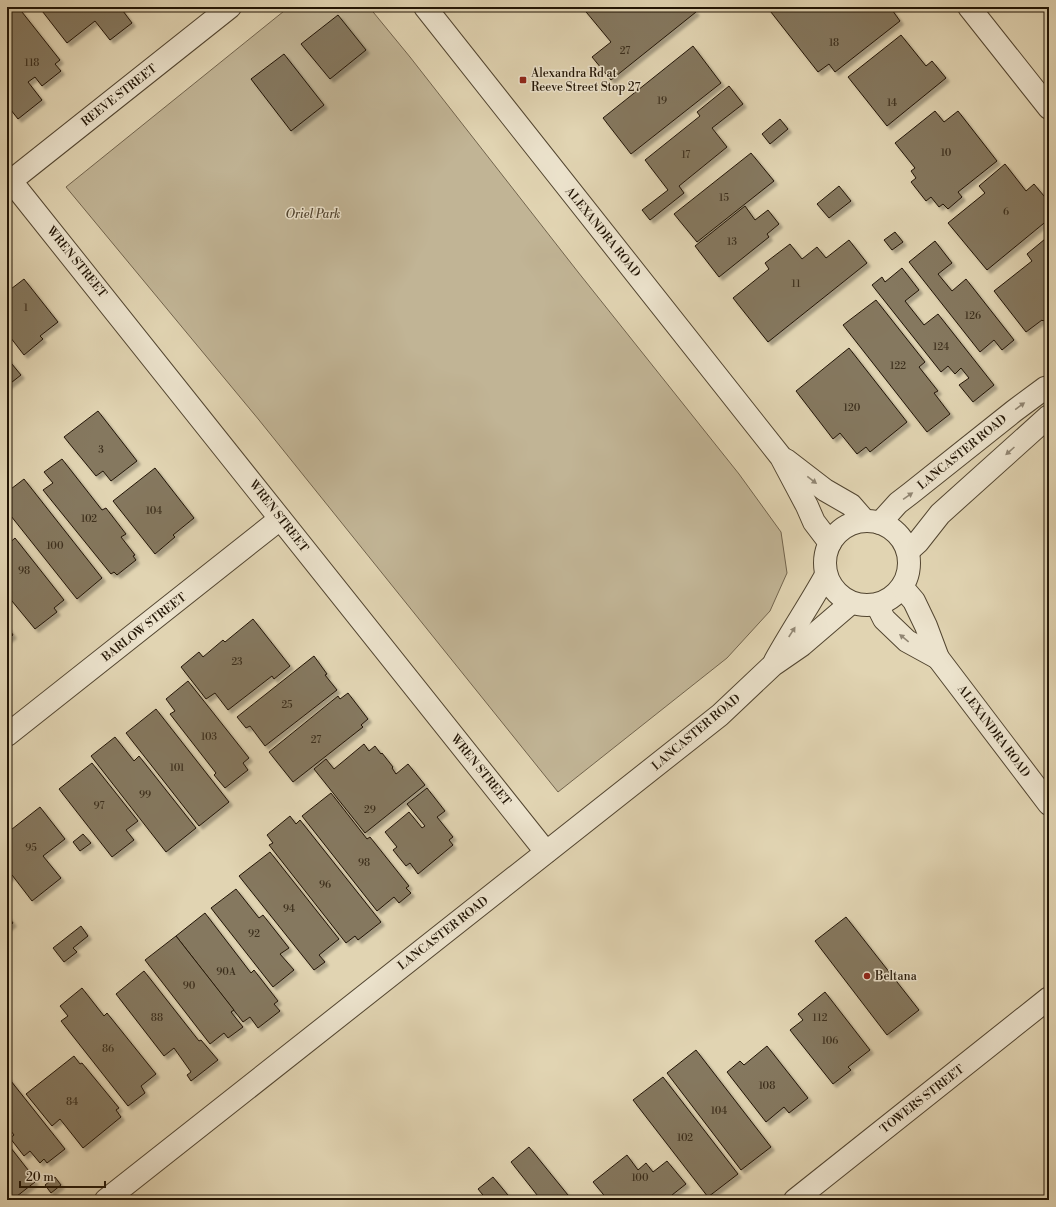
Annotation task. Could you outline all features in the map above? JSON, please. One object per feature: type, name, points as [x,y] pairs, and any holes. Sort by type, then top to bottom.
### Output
[{"type":"street","name":"REEVE STREET","points":[[9,182],[230,7]]},
{"type":"street","name":"ALEXANDRA ROAD","points":[[425,7],[781,457],[814,522],[830,543]]},
{"type":"street","points":[[969,7],[1049,108]]},
{"type":"street","name":"WREN STREET","points":[[9,182],[280,518],[546,852]]},
{"type":"street","name":"LANCASTER ROAD","points":[[872,522],[1014,411],[1045,388],[1049,387]]},
{"type":"street","points":[[908,551],[918,542],[940,514],[1049,416]]},
{"type":"street","name":"ALEXANDRA ROAD","points":[[781,457],[825,490],[851,505],[872,522]]},
{"type":"street","name":"BARLOW STREET","points":[[7,735],[280,518]]},
{"type":"street","points":[[872,522],[892,529],[902,539],[908,551],[910,564],[908,576],[902,588],[895,596],[877,604],[864,606],[851,603],[840,596],[832,587],[826,575],[826,553],[830,543],[839,532],[851,524],[872,522]]},
{"type":"street","name":"LANCASTER ROAD","points":[[773,666],[789,635],[826,575]]},
{"type":"street","name":"ALEXANDRA ROAD","points":[[902,588],[914,601],[926,626],[938,658],[1049,804]]},
{"type":"street","name":"LANCASTER ROAD","points":[[109,1199],[720,715],[773,666],[802,645],[851,603]]},
{"type":"street","name":"ALEXANDRA ROAD","points":[[877,604],[884,619],[907,641],[938,658]]},
{"type":"street","name":"TOWERS STREET","points":[[795,1200],[1049,998]]},
{"type":"green space","name":"Oriel Park","points":[[289,7],[369,7],[739,474],[781,532],[787,573],[770,611],[727,658],[558,792],[259,420],[66,187]]},
{"type":"building","points":[[7,7],[18,7],[60,60],[55,64],[61,71],[42,86],[35,77],[28,82],[42,100],[18,119],[7,105]]},
{"type":"building","points":[[39,7],[107,7],[110,10],[114,7],[120,7],[132,23],[110,40],[95,21],[67,43]]},
{"type":"building","points":[[582,7],[691,7],[696,12],[611,80],[592,57],[611,42]]},
{"type":"building","points":[[767,7],[890,7],[900,21],[835,72],[829,64],[818,72]]},
{"type":"building","points":[[338,15],[366,50],[330,79],[301,44]]},
{"type":"building","points":[[901,35],[926,66],[932,61],[946,78],[887,126],[848,77]]},
{"type":"building","points":[[693,46],[721,83],[631,154],[603,118]]},
{"type":"building","points":[[284,54],[324,105],[291,131],[251,79]]},
{"type":"building","points":[[729,86],[743,104],[712,128],[727,147],[679,186],[684,193],[650,220],[642,210],[668,190],[645,160],[700,116],[697,112]]},
{"type":"building","points":[[935,111],[944,122],[958,111],[997,161],[958,192],[962,197],[948,209],[943,204],[939,207],[931,197],[926,201],[911,182],[916,178],[911,171],[915,168],[895,143]]},
{"type":"building","points":[[780,119],[788,129],[770,144],[762,134]]},
{"type":"building","points":[[751,153],[774,181],[697,242],[674,214]]},
{"type":"building","points":[[1005,164],[1026,191],[1034,184],[1049,202],[1049,219],[987,270],[948,223],[985,193],[979,186]]},
{"type":"building","points":[[839,186],[851,201],[829,218],[817,204]]},
{"type":"building","points":[[745,206],[755,220],[768,210],[779,224],[767,234],[769,237],[719,277],[695,246]]},
{"type":"building","points":[[895,232],[903,242],[892,250],[884,240]]},
{"type":"building","points":[[1045,239],[1049,242],[1049,316],[1026,332],[994,291],[1032,261],[1027,254]]},
{"type":"building","points":[[849,240],[867,263],[768,342],[733,298],[769,269],[765,263],[790,244],[802,259],[817,247],[826,258]]},
{"type":"building","points":[[935,241],[952,263],[938,274],[952,291],[966,279],[1014,340],[1002,350],[994,340],[980,352],[909,262]]},
{"type":"building","points":[[902,268],[919,290],[905,301],[924,325],[938,314],[994,385],[973,402],[959,385],[969,378],[961,368],[955,374],[948,366],[941,372],[872,285],[882,277],[885,282]]},
{"type":"building","points":[[24,279],[58,322],[40,336],[43,339],[24,355],[7,333],[7,292]]},
{"type":"building","points":[[876,300],[925,362],[919,367],[938,391],[934,393],[950,414],[927,432],[843,325]]},
{"type":"building","points":[[849,348],[907,422],[870,452],[866,447],[857,454],[840,433],[833,439],[796,391]]},
{"type":"building","points":[[7,358],[21,375],[7,386]]},
{"type":"building","points":[[98,411],[137,461],[111,481],[103,471],[96,476],[64,437]]},
{"type":"building","points":[[62,459],[102,510],[106,508],[126,534],[121,537],[135,555],[133,556],[136,560],[117,575],[114,572],[111,574],[43,490],[53,483],[44,472]]},
{"type":"building","points":[[155,468],[194,518],[173,535],[175,537],[155,554],[113,501]]},
{"type":"building","points":[[24,479],[102,578],[77,599],[7,511],[7,492]]},
{"type":"building","points":[[15,538],[64,600],[54,608],[57,612],[35,629],[7,595],[7,545]]},
{"type":"building","points":[[253,619],[290,666],[274,679],[272,676],[228,710],[215,693],[206,699],[181,667],[199,652],[203,657],[223,640],[225,642]]},
{"type":"building","points":[[7,626],[13,635],[7,640]]},
{"type":"building","points":[[314,656],[327,674],[325,675],[337,690],[265,746],[250,726],[246,728],[237,717]]},
{"type":"building","points":[[188,681],[249,758],[243,763],[248,770],[225,788],[214,775],[216,773],[170,714],[175,711],[166,699]]},
{"type":"building","points":[[348,693],[368,719],[361,725],[363,727],[293,782],[269,752],[338,696],[340,699]]},
{"type":"building","points":[[156,709],[229,802],[199,826],[126,733]]},
{"type":"building","points":[[115,737],[134,761],[139,756],[196,828],[166,852],[91,756]]},
{"type":"building","points":[[364,744],[369,751],[375,746],[393,767],[392,768],[396,774],[408,764],[425,785],[365,833],[314,769],[326,759],[334,769]]},
{"type":"building","points":[[92,763],[138,821],[126,830],[134,840],[112,857],[59,789]]},
{"type":"building","points":[[427,788],[445,811],[437,817],[453,837],[449,840],[453,845],[418,874],[410,863],[406,866],[393,850],[397,847],[385,832],[409,812],[422,828],[425,826],[407,804]]},
{"type":"building","points":[[331,793],[367,839],[370,837],[409,886],[406,888],[411,893],[399,903],[394,897],[377,911],[302,816]]},
{"type":"building","points":[[40,807],[65,839],[43,856],[61,878],[32,901],[12,875],[7,879],[7,833]]},
{"type":"building","points":[[290,816],[296,824],[300,820],[381,922],[358,940],[355,936],[346,943],[269,845],[273,843],[267,835]]},
{"type":"building","points":[[83,834],[91,843],[80,851],[73,842]]},
{"type":"building","points":[[270,852],[339,939],[319,955],[325,962],[314,970],[239,876]]},
{"type":"building","points":[[236,889],[259,918],[263,915],[289,948],[280,954],[294,970],[273,987],[211,908]]},
{"type":"building","points":[[205,913],[251,973],[254,970],[278,1001],[274,1004],[280,1011],[258,1028],[250,1017],[243,1022],[176,936]]},
{"type":"building","points":[[7,915],[13,923],[7,928]]},
{"type":"building","name":"Beltana","points":[[846,917],[919,1010],[887,1035],[815,941]]},
{"type":"building","points":[[81,926],[88,936],[73,948],[77,952],[64,962],[53,948]]},
{"type":"building","points":[[176,936],[234,1010],[231,1012],[243,1027],[228,1038],[224,1033],[210,1044],[145,960]]},
{"type":"building","points":[[144,971],[199,1041],[201,1040],[218,1060],[191,1081],[187,1075],[191,1072],[174,1048],[164,1056],[116,994]]},
{"type":"building","points":[[82,988],[104,1016],[107,1013],[156,1074],[141,1086],[145,1093],[128,1106],[61,1021],[68,1016],[60,1006]]},
{"type":"building","points":[[825,992],[870,1050],[848,1067],[851,1070],[833,1084],[790,1030],[803,1020],[798,1014]]},
{"type":"building","points":[[767,1046],[808,1098],[789,1113],[784,1107],[766,1122],[727,1072],[740,1061],[744,1065]]},
{"type":"building","points":[[696,1050],[771,1147],[741,1170],[667,1073]]},
{"type":"building","points":[[74,1056],[80,1064],[82,1063],[119,1108],[116,1110],[121,1117],[83,1148],[60,1119],[52,1126],[26,1094]]},
{"type":"building","points":[[7,1076],[65,1149],[47,1163],[44,1159],[40,1163],[30,1151],[24,1156],[10,1138],[14,1135],[7,1126]]},
{"type":"building","points":[[663,1077],[738,1174],[708,1197],[633,1100]]},
{"type":"building","points":[[7,1143],[32,1175],[31,1177],[35,1182],[12,1200],[7,1200]]},
{"type":"building","points":[[529,1147],[572,1200],[541,1200],[511,1162]]},
{"type":"building","points":[[627,1155],[638,1170],[646,1163],[653,1172],[667,1161],[686,1184],[672,1195],[676,1200],[608,1200],[593,1182]]},
{"type":"building","points":[[55,1177],[61,1185],[51,1193],[45,1185]]},
{"type":"building","points":[[493,1177],[512,1200],[487,1200],[478,1189]]},
{"type":"place","name":"Alexandra Rd at Reeve Street Stop 27","points":[[523,80]]},
{"type":"place","name":"Beltana","points":[[867,976]]}]
